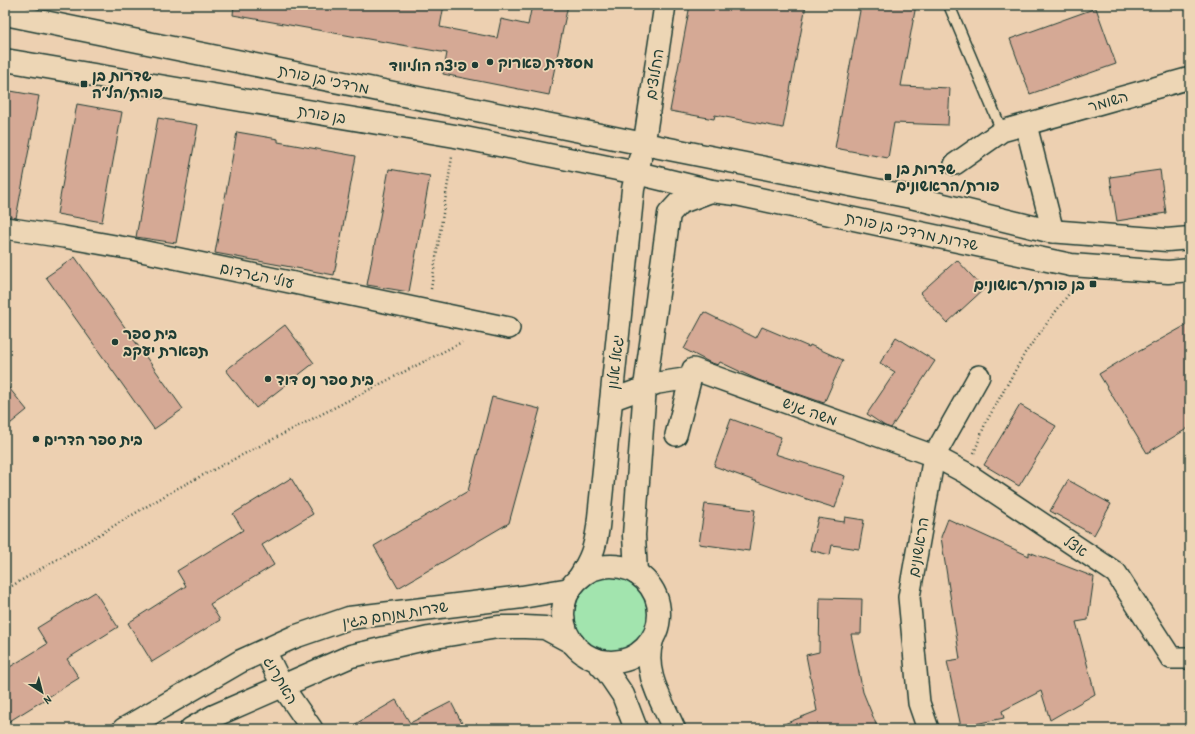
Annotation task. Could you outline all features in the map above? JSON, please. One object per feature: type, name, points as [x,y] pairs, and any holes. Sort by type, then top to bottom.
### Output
[{"type":"street","name":"החלוצים","points":[[644,144],[665,5]]},
{"type":"street","name":"מרדכי בן פורת","points":[[5,14],[644,144]]},
{"type":"street","name":"בן פורת","points":[[5,60],[455,136],[637,172]]},
{"type":"street","name":"השומר","points":[[955,164],[1002,131],[1190,78]]},
{"type":"street","points":[[1026,124],[1054,232]]},
{"type":"street","name":"יגאל אלון","points":[[575,583],[587,566],[593,552],[598,527],[633,189],[644,144]]},
{"type":"street","name":"שדרות מרדכי בן פורת","points":[[644,144],[911,197],[1048,231],[1167,240],[1190,238]]},
{"type":"street","name":"שדרות מרדכי בן פורת","points":[[637,172],[711,191],[744,196],[1071,264],[1168,272],[1190,270]]},
{"type":"street","points":[[636,573],[634,535],[645,387],[669,214],[679,203],[711,191]]},
{"type":"street","name":"עולי הגרדום","points":[[5,228],[132,249],[501,326]]},
{"type":"street","name":"משה גניש","points":[[611,400],[658,383],[691,378],[693,369],[934,456]]},
{"type":"street","name":"הראשונים","points":[[928,729],[919,703],[909,597],[934,456],[979,376]]},
{"type":"street","points":[[676,434],[691,378]]},
{"type":"street","name":"אצל","points":[[934,456],[966,473],[1116,573],[1171,658],[1190,658]]},
{"type":"street","points":[[652,640],[639,653],[631,658],[614,662],[604,662],[583,653],[573,643],[566,630],[563,616],[565,602],[575,583],[592,570],[607,566],[622,567],[636,573],[648,582],[656,596],[659,610],[658,626],[649,650],[652,680],[674,729]]},
{"type":"street","name":"שדרות מנחם בגין","points":[[124,729],[241,661],[294,637],[349,618],[522,597],[575,583]]},
{"type":"street","name":"שדרות מנחם בגין","points":[[192,729],[214,716],[351,656],[429,638],[471,630],[498,627],[545,628],[573,643]]},
{"type":"street","name":"האתרוג","points":[[264,651],[283,686],[312,729]]},
{"type":"street","points":[[596,659],[608,673],[623,695],[636,729]]},
{"type":"lane","points":[[949,5],[1002,131]]},
{"type":"path","points":[[427,311],[455,136]]},
{"type":"path","points":[[966,473],[985,424],[1026,353],[1090,266]]},
{"type":"path","points":[[5,590],[178,488],[501,326]]},
{"type":"green space","points":[[611,575],[626,578],[633,582],[643,592],[647,599],[650,614],[647,629],[643,636],[633,646],[626,650],[611,653],[596,650],[589,646],[579,636],[575,629],[572,614],[575,599],[579,592],[589,582],[596,578]]},
{"type":"building","points":[[234,5],[444,5],[440,27],[497,38],[501,19],[528,25],[532,5],[568,5],[549,95],[443,74],[447,53],[233,15]]},
{"type":"building","points":[[690,5],[806,5],[783,128],[715,115],[714,119],[670,111]]},
{"type":"building","points":[[861,5],[916,5],[901,86],[950,88],[948,125],[894,123],[888,158],[835,148]]},
{"type":"building","points":[[1096,8],[1116,64],[1030,94],[1010,39]]},
{"type":"building","points":[[5,90],[39,96],[16,218],[5,216]]},
{"type":"building","points":[[77,104],[122,112],[102,222],[57,214]]},
{"type":"building","points":[[158,118],[198,125],[176,243],[136,237]]},
{"type":"building","points":[[237,132],[278,139],[278,142],[356,156],[334,275],[215,253]]},
{"type":"building","points":[[389,169],[430,176],[409,292],[367,285]]},
{"type":"building","points":[[1160,170],[1166,213],[1117,221],[1110,177]]},
{"type":"building","points":[[75,257],[183,409],[154,429],[46,277]]},
{"type":"building","points":[[957,260],[984,289],[947,323],[920,293]]},
{"type":"building","points":[[704,312],[756,338],[762,327],[809,347],[810,345],[843,360],[824,403],[758,380],[720,362],[718,365],[709,362],[684,349]]},
{"type":"building","points":[[1190,323],[1190,427],[1147,453],[1099,374],[1137,351],[1138,352]]},
{"type":"building","points":[[285,325],[314,363],[256,408],[226,370]]},
{"type":"building","points":[[896,337],[935,361],[891,428],[885,426],[867,414],[895,372],[880,363]]},
{"type":"building","points":[[5,383],[27,410],[5,428]]},
{"type":"building","points":[[492,397],[540,409],[509,523],[398,588],[374,546],[468,491]]},
{"type":"building","points":[[1020,405],[1056,426],[1019,486],[984,465]]},
{"type":"building","points":[[731,419],[781,437],[775,454],[845,476],[835,508],[782,491],[714,466]]},
{"type":"building","points":[[291,478],[313,514],[262,545],[274,565],[210,604],[220,620],[152,662],[128,623],[186,586],[177,571],[243,530],[233,514]]},
{"type":"building","points":[[1068,480],[1111,504],[1094,535],[1050,511]]},
{"type":"building","points":[[705,504],[755,510],[749,551],[699,544]]},
{"type":"building","points":[[845,517],[864,520],[859,549],[832,545],[830,555],[810,550],[818,518],[844,522]]},
{"type":"building","points":[[948,519],[1029,556],[1029,552],[1094,577],[1088,620],[1076,622],[1095,694],[1050,720],[1041,691],[1002,711],[1004,718],[961,727],[947,661],[960,659],[941,537]]},
{"type":"building","points":[[95,592],[118,627],[67,659],[79,678],[5,724],[5,670],[47,644],[37,628]]},
{"type":"building","points":[[820,598],[862,599],[861,634],[851,634],[863,692],[878,729],[774,729],[817,711],[806,655],[819,652]]},
{"type":"building","points":[[396,700],[410,723],[451,702],[465,729],[347,729]]},
{"type":"place","name":"מסעדת פארוק","points":[[490,62]]},
{"type":"place","name":"פיצה הוליווד","points":[[475,65]]},
{"type":"place","name":"שדרות בן פורת/הל״ה","points":[[84,84]]},
{"type":"place","name":"שדרות בן פורת/הראשונים","points":[[888,177]]},
{"type":"place","name":"בן פורת/ראשונים","points":[[1093,284]]},
{"type":"place","name":"בית ספר תפארת יעקב","points":[[115,342]]},
{"type":"place","name":"בית ספר נס דוד","points":[[268,379]]},
{"type":"place","name":"בית ספר הדרים","points":[[36,439]]}]
